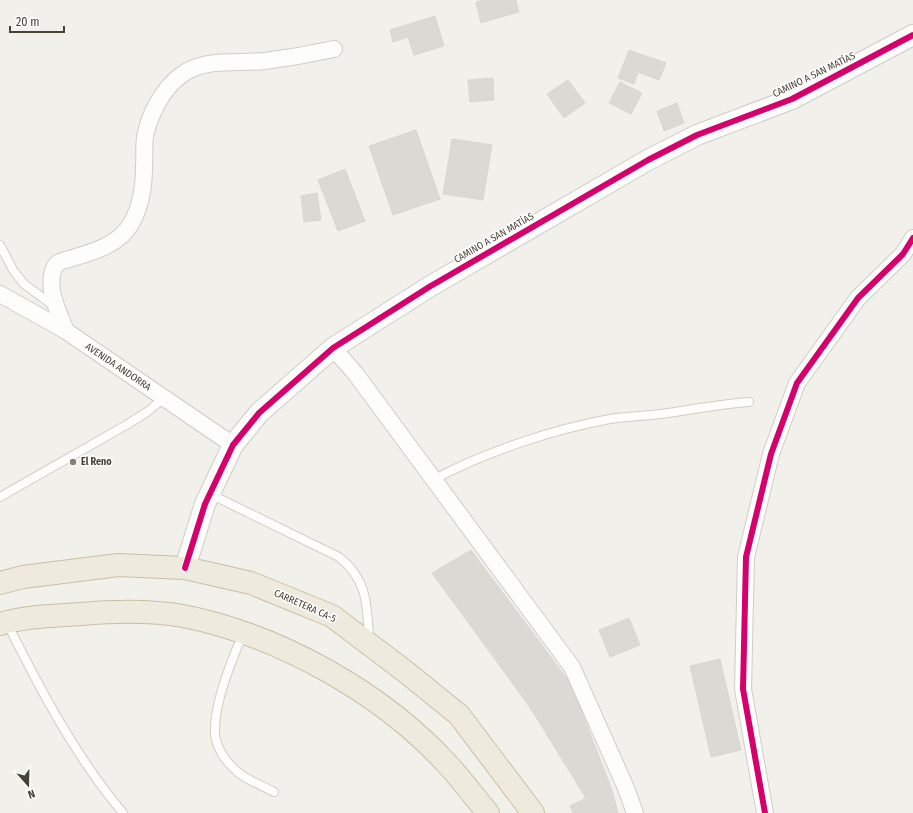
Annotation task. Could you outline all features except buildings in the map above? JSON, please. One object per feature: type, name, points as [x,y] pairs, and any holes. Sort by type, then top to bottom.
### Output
[{"type":"highway","name":"CARRETERA CA-5","points":[[0,583],[23,577],[118,565],[185,568],[251,583],[332,616],[459,715],[533,813]]},
{"type":"highway","points":[[4,623],[34,617],[115,611],[182,616],[244,632],[308,659],[375,701],[410,729],[449,766],[488,813]]},
{"type":"street","name":"CAMINO A SAN MATÍAS","points":[[185,568],[210,494],[233,445],[259,413],[333,348],[429,288],[648,160],[697,135],[792,99],[913,36]]},
{"type":"street","points":[[66,331],[56,308],[52,291],[52,276],[55,266],[61,260],[94,251],[116,241],[126,232],[138,210],[143,188],[146,133],[160,100],[167,89],[181,75],[197,67],[214,62],[263,61],[296,57],[334,49]]},
{"type":"street","points":[[765,813],[743,689],[746,557],[771,454],[797,383],[858,298],[902,254],[913,238]]},
{"type":"street","name":"AVENIDA ANDORRA","points":[[0,294],[66,331],[233,445]]},
{"type":"street","points":[[333,348],[355,372],[572,667],[626,788],[635,813]]},
{"type":"lane","points":[[0,245],[12,270],[24,284],[56,308]]},
{"type":"lane","points":[[0,497],[128,424],[147,412],[164,398]]},
{"type":"lane","points":[[433,480],[454,468],[546,435],[610,419],[749,402]]},
{"type":"lane","points":[[210,494],[339,557],[351,566],[361,582],[366,597],[369,644]]},
{"type":"lane","points":[[4,623],[51,709],[122,813]]},
{"type":"lane","points":[[244,632],[230,664],[217,712],[215,729],[217,744],[224,756],[240,774],[274,792]]},
{"type":"cycle path","points":[[185,568],[205,504],[233,445],[259,413],[333,348],[429,287],[648,160],[697,135],[792,99],[913,35]]},
{"type":"cycle path","points":[[765,813],[743,689],[746,557],[771,454],[797,383],[858,298],[903,254],[913,238]]},
{"type":"place","name":"El Reno","points":[[73,462]]}]
